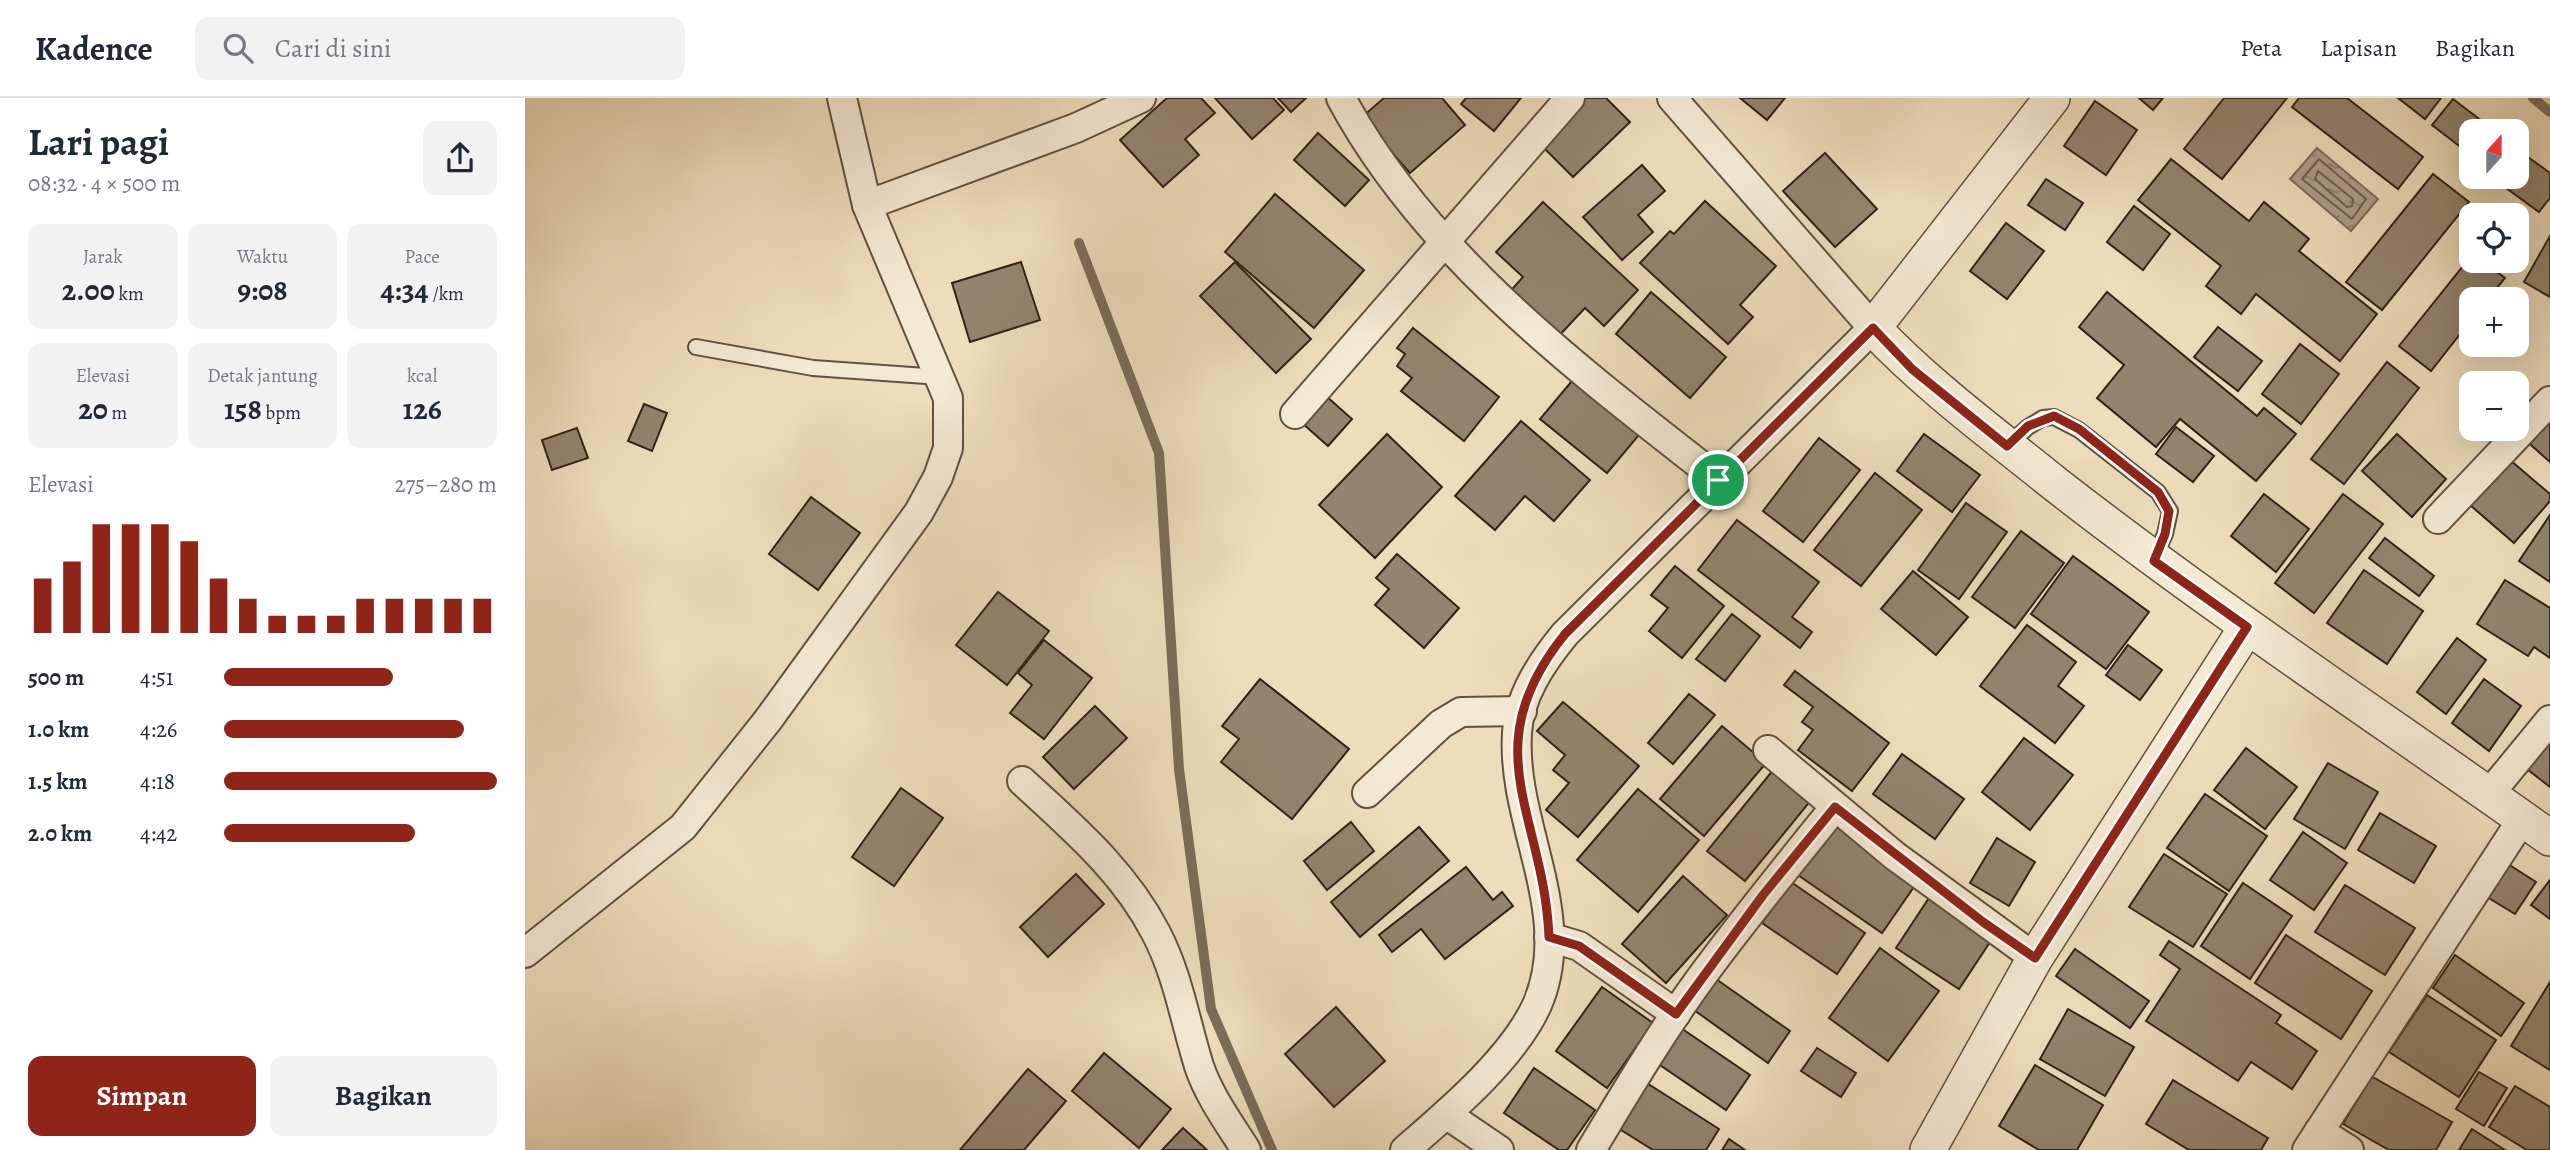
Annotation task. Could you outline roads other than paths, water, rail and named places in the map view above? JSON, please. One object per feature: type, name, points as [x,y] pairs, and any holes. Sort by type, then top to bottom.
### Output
[{"type":"street","points":[[525,953],[683,827],[768,720],[919,512],[938,477],[948,448],[949,397],[867,205],[842,98]]},
{"type":"street","points":[[867,205],[1076,128],[1141,98]]},
{"type":"street","points":[[1341,98],[1358,130],[1411,203],[1444,242],[1565,357],[1718,480]]},
{"type":"street","points":[[1295,414],[1570,98]]},
{"type":"street","points":[[1672,98],[1912,369],[2154,561],[2490,793],[2536,828],[2313,1140],[2349,1150]]},
{"type":"street","points":[[1405,1150],[1446,1114],[1525,1024],[1537,1005],[1544,980],[1549,937],[1548,913],[1518,773],[1517,731],[1528,690],[1545,658],[1565,634],[1718,480],[1873,328],[2052,98]]},
{"type":"street","points":[[2438,519],[2550,401]]},
{"type":"street","points":[[1927,1150],[2035,958],[2247,627]]},
{"type":"street","points":[[1367,793],[1441,724],[1461,712],[1522,711]]},
{"type":"street","points":[[2490,793],[2550,720]]},
{"type":"street","points":[[1768,750],[1835,807],[1983,922],[2035,958]]},
{"type":"street","points":[[1022,781],[1095,848],[1133,893],[1157,935],[1175,977],[1200,1068],[1220,1109],[1246,1150]]},
{"type":"street","points":[[1591,1150],[1676,1014],[1763,895],[1835,807]]},
{"type":"street","points":[[1549,937],[1579,946],[1676,1014]]},
{"type":"street","points":[[1446,1114],[1499,1150]]},
{"type":"lane","points":[[696,347],[813,368],[940,377]]},
{"type":"lane","points":[[2007,446],[2043,418],[2054,416],[2079,429],[2158,492],[2169,511],[2165,534],[2154,561]]},
{"type":"water","points":[[2317,148],[2378,199],[2351,231],[2290,179]]},
{"type":"waterway","points":[[2533,98],[2550,112]]},
{"type":"waterway","points":[[1079,243],[1159,453],[1179,769],[1211,1009],[1272,1150]]}]
